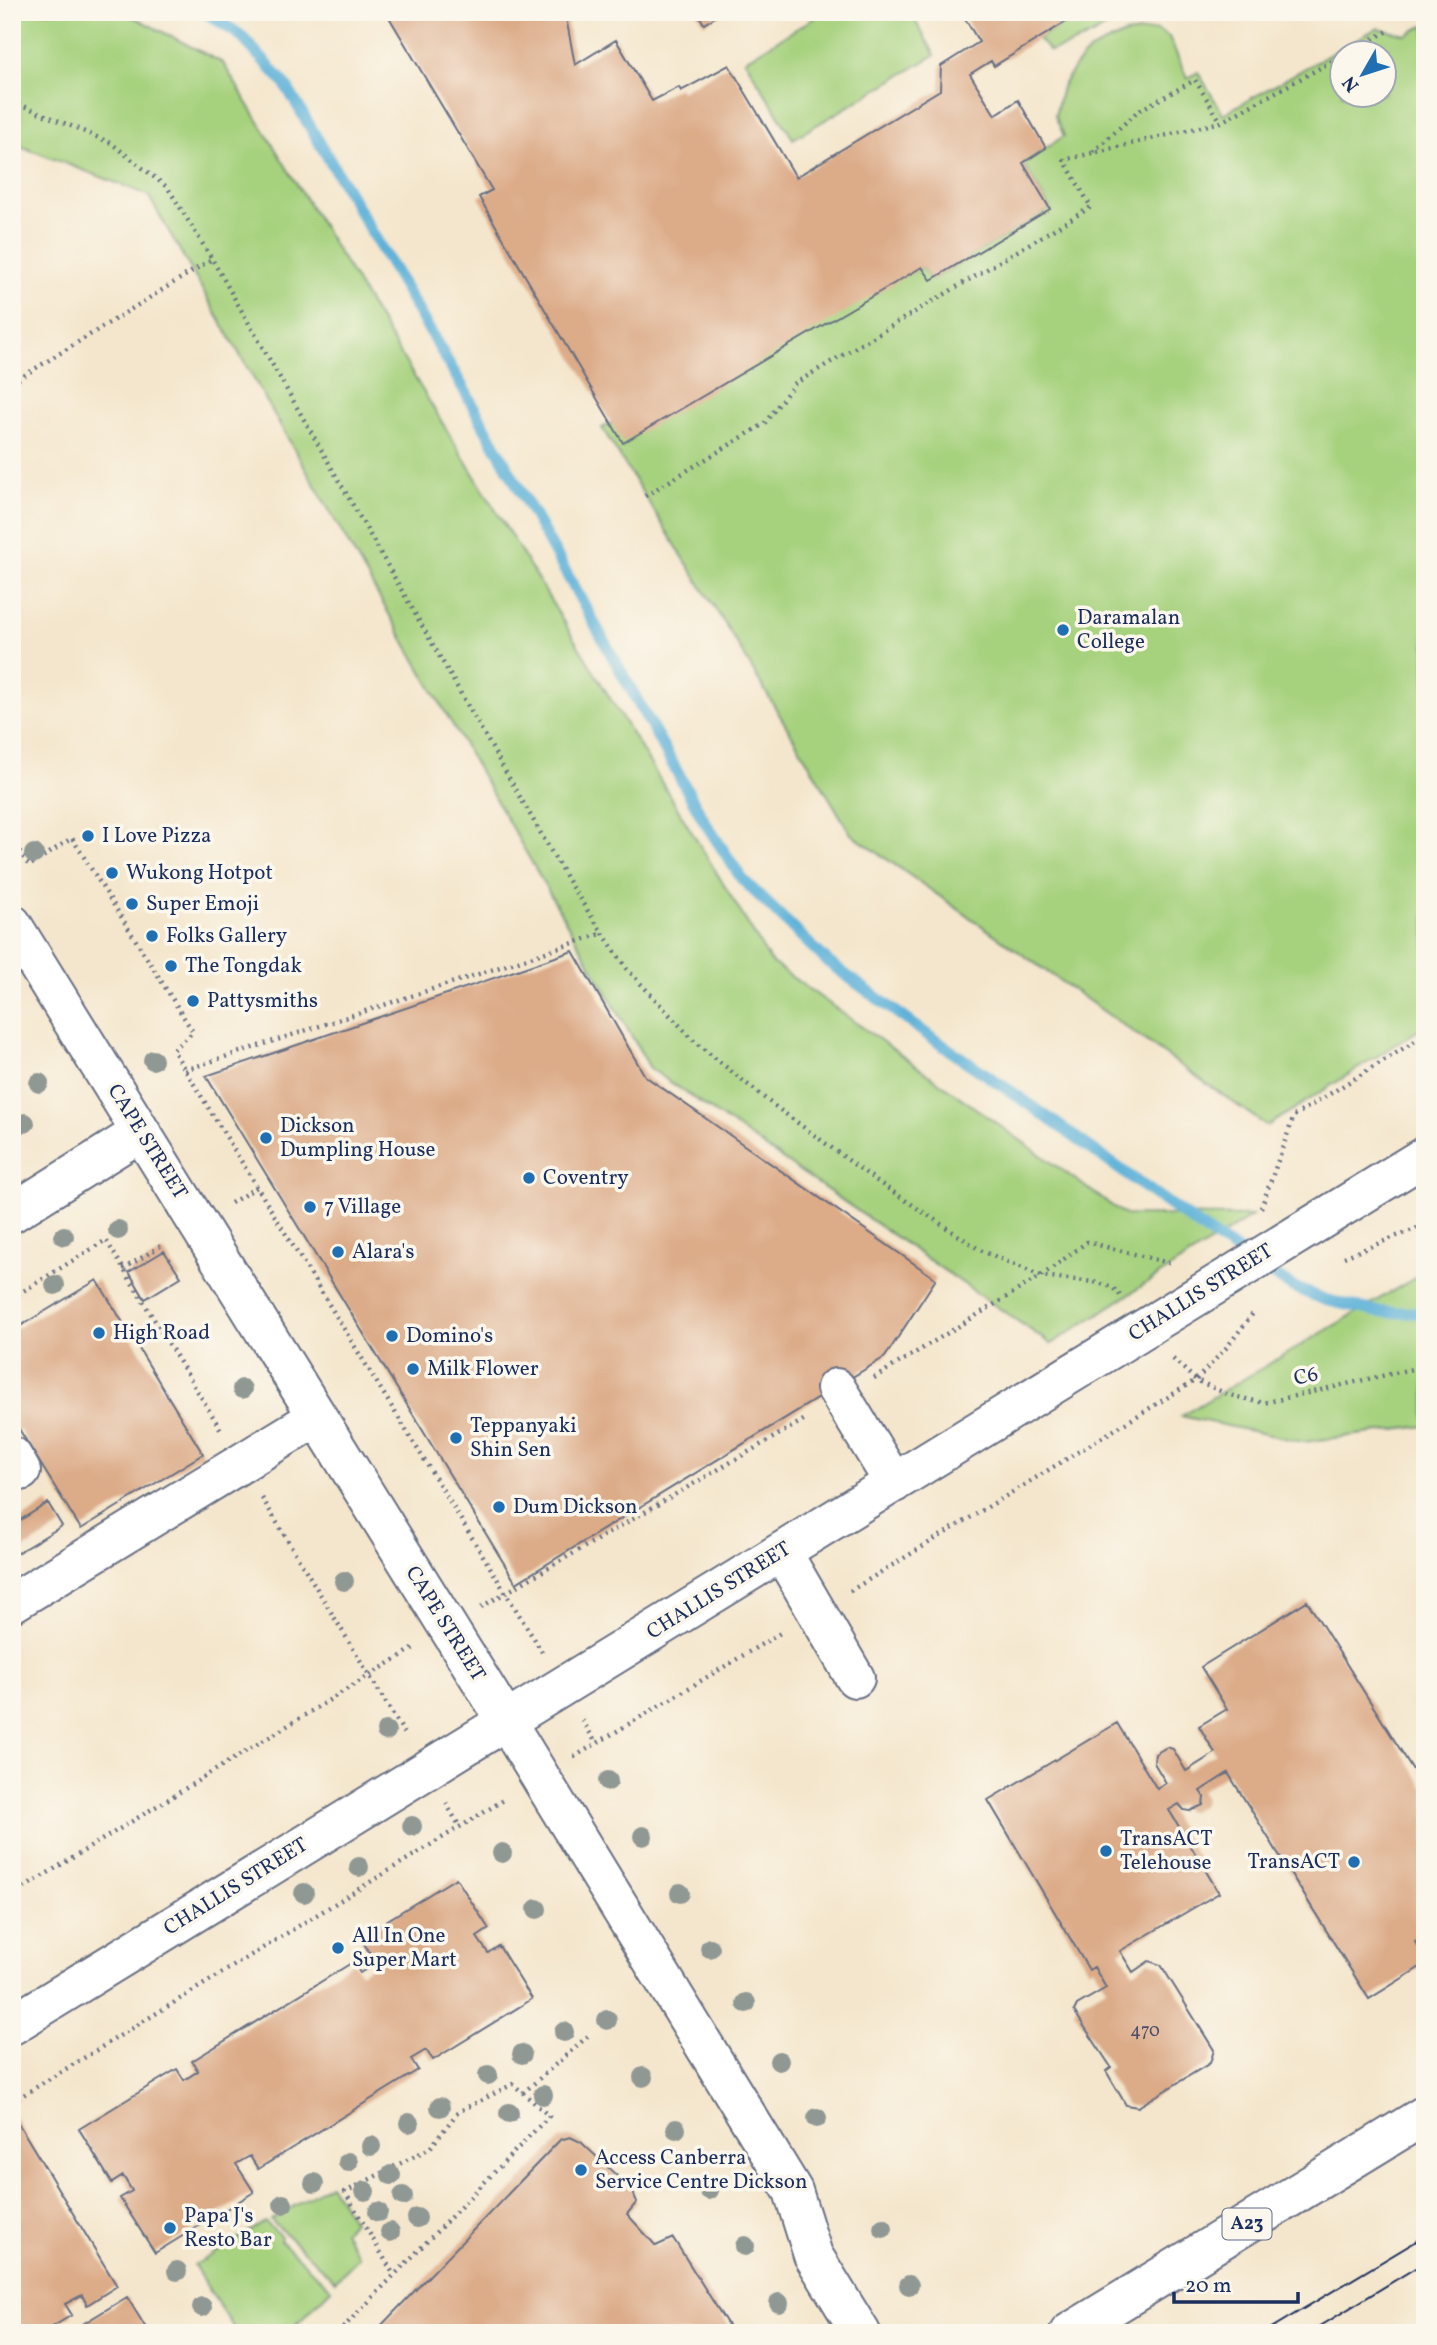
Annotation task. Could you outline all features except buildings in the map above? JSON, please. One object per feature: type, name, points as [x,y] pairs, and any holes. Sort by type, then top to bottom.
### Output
[{"type":"main road","name":"CAPE STREET","points":[[12,925],[506,1721],[793,2192],[813,2255],[861,2333]]},
{"type":"main road","points":[[12,1213],[141,1132]]},
{"type":"main road","name":"CHALLIS STREET","points":[[12,2025],[1425,1156]]},
{"type":"main road","points":[[839,1393],[894,1483]]},
{"type":"main road","points":[[12,1604],[317,1417]]},
{"type":"main road","points":[[782,1552],[855,1678]]},
{"type":"main road","name":"A23","points":[[1069,2333],[1425,2115]]},
{"type":"path","points":[[1375,38],[1388,31]]},
{"type":"path","points":[[645,496],[764,424],[794,384],[1091,207],[1064,160],[1221,122],[1328,64]]},
{"type":"path","points":[[1091,153],[1138,111],[1195,80],[1221,122]]},
{"type":"path","points":[[12,101],[111,143],[167,188],[212,259],[570,886],[627,969],[695,1042],[772,1104],[878,1182],[980,1250],[1041,1276],[1094,1282],[1111,1287],[1125,1300]]},
{"type":"path","points":[[12,383],[212,259]]},
{"type":"path","points":[[12,839],[29,866],[72,838],[193,1032],[173,1050],[507,1592]]},
{"type":"path","points":[[185,1070],[604,933]]},
{"type":"path","points":[[1259,1213],[1294,1116],[1425,1035]]},
{"type":"path","points":[[1334,1260],[1425,1225]]},
{"type":"path","points":[[12,1298],[106,1240]]},
{"type":"path","points":[[12,1895],[507,1592],[839,1393],[1041,1276],[1087,1242],[1179,1266]]},
{"type":"path","points":[[12,2102],[1196,1380],[1227,1347],[1259,1304]]},
{"type":"path","name":"C6","points":[[1196,1380],[1229,1395],[1264,1403],[1425,1366]]},
{"type":"path","points":[[523,2093],[588,2036]]},
{"type":"path","points":[[338,2333],[549,2116],[513,2084],[458,2112],[430,2148],[345,2192],[394,2275]]},
{"type":"green space","points":[[12,12],[124,12],[223,63],[771,962],[1125,1215],[1252,1216],[1051,1344],[650,1068],[148,195],[12,143]]},
{"type":"green space","points":[[824,12],[910,12],[935,55],[793,139],[745,60]]},
{"type":"green space","points":[[1082,12],[1127,12],[1125,16],[1098,32],[1060,48],[1050,51],[1038,39]]},
{"type":"green space","name":"Daramalan College","points":[[1425,25],[1425,1026],[1267,1126],[851,834],[730,632],[602,428],[922,267],[931,280],[1050,209],[1023,163],[1064,136],[1055,116],[1062,87],[1075,66],[1090,50],[1125,34],[1157,30],[1169,37],[1187,78],[1198,72],[1223,114],[1328,55],[1328,108],[1398,108],[1398,38],[1359,38],[1377,28],[1406,35]]},
{"type":"green space","points":[[1425,1272],[1425,1426],[1303,1442],[1181,1416]]},
{"type":"green space","points":[[330,2184],[353,2221],[344,2232],[359,2257],[335,2281],[271,2220]]},
{"type":"green space","points":[[265,2222],[331,2289],[296,2325],[301,2333],[237,2333],[194,2266]]},
{"type":"waterway","points":[[205,12],[240,35],[285,84],[462,386],[706,824],[742,879],[828,962],[1209,1233],[1293,1287],[1326,1300],[1379,1312],[1425,1313]]},
{"type":"tram line","points":[[1263,2333],[1425,2236]]},
{"type":"tram line","points":[[1309,2333],[1425,2262]]},
{"type":"place","name":"Daramalan College","points":[[1063,630]]},
{"type":"place","name":"I Love Pizza","points":[[88,836]]},
{"type":"place","name":"Wukong Hotpot","points":[[112,873]]},
{"type":"place","name":"Super Emoji","points":[[132,904]]},
{"type":"place","name":"Folks Gallery","points":[[152,936]]},
{"type":"place","name":"The Tongdak","points":[[171,966]]},
{"type":"place","name":"Pattysmiths","points":[[193,1001]]},
{"type":"place","name":"Dickson Dumpling House","points":[[266,1138]]},
{"type":"place","name":"Coventry","points":[[529,1178]]},
{"type":"place","name":"7 Village","points":[[310,1207]]},
{"type":"place","name":"Alara's","points":[[338,1252]]},
{"type":"place","name":"High Road","points":[[99,1333]]},
{"type":"place","name":"Domino's","points":[[392,1336]]},
{"type":"place","name":"Milk Flower","points":[[413,1369]]},
{"type":"place","name":"Teppanyaki Shin Sen","points":[[456,1438]]},
{"type":"place","name":"Dum Dickson","points":[[499,1507]]},
{"type":"place","name":"TransACT Telehouse","points":[[1106,1851]]},
{"type":"place","name":"TransACT","points":[[1354,1862]]},
{"type":"place","name":"All In One Super Mart","points":[[338,1948]]},
{"type":"place","name":"Access Canberra Service Centre Dickson","points":[[581,2170]]},
{"type":"place","name":"Papa J's Resto Bar","points":[[170,2228]]}]
